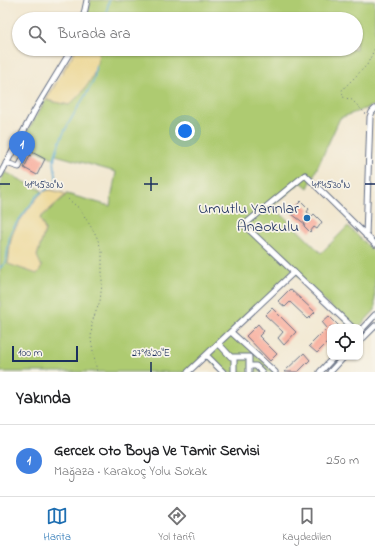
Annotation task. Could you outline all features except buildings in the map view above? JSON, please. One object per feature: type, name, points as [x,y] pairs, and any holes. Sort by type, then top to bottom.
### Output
[{"type":"street","points":[[84,12],[87,0]]},
{"type":"street","points":[[0,176],[35,110],[68,56]]},
{"type":"street","points":[[366,236],[370,117],[375,109]]},
{"type":"street","points":[[6,163],[19,167],[23,159]]},
{"type":"street","points":[[349,324],[244,225],[305,175],[375,244]]},
{"type":"street","points":[[188,372],[294,272]]},
{"type":"street","points":[[363,328],[375,316]]},
{"type":"street","points":[[363,338],[375,326]]},
{"type":"street","points":[[231,332],[275,372]]},
{"type":"street","points":[[218,344],[231,357],[249,357],[250,372]]},
{"type":"street","points":[[206,355],[223,372]]},
{"type":"street","points":[[234,357],[234,372]]},
{"type":"street","points":[[320,372],[331,360]]},
{"type":"street","points":[[330,372],[341,360]]},
{"type":"street","points":[[249,366],[256,366],[260,371],[266,364]]},
{"type":"path","points":[[370,117],[352,100],[343,97],[342,90],[367,64],[375,48]]},
{"type":"path","points":[[68,199],[80,209],[96,235],[102,251],[102,284],[100,300],[92,322],[91,340],[97,372]]},
{"type":"green space","points":[[91,0],[375,0],[375,105],[340,118],[308,188],[301,182],[273,206],[321,253],[348,226],[375,253],[375,310],[362,324],[349,324],[294,272],[231,332],[275,372],[222,372],[206,355],[186,372],[0,372],[0,182],[5,172],[41,190],[42,193],[14,231],[11,238],[8,263],[37,256],[45,230],[40,218],[67,194],[110,206],[116,172],[56,155],[53,158],[21,142],[46,100],[69,105],[98,64],[99,56],[363,56],[363,12],[88,12]]},
{"type":"sand","points":[[72,56],[98,56],[94,73],[86,87],[69,105],[46,100]]},
{"type":"sand","points":[[47,190],[67,194],[40,218],[45,230],[37,256],[42,267],[37,274],[8,264],[11,241],[15,229],[39,196]]},
{"type":"waterway","points":[[106,12],[109,0]]},
{"type":"waterway","points":[[0,268],[6,262],[10,234],[16,224],[38,195],[56,183],[54,160],[58,146],[62,136],[93,82],[96,65]]},
{"type":"place","name":"Gercek Oto Boya Ve Tamir Servisi","points":[[22,164]]},
{"type":"place","name":"Umutlu Yarınlar Anaokulu","points":[[307,218]]}]
